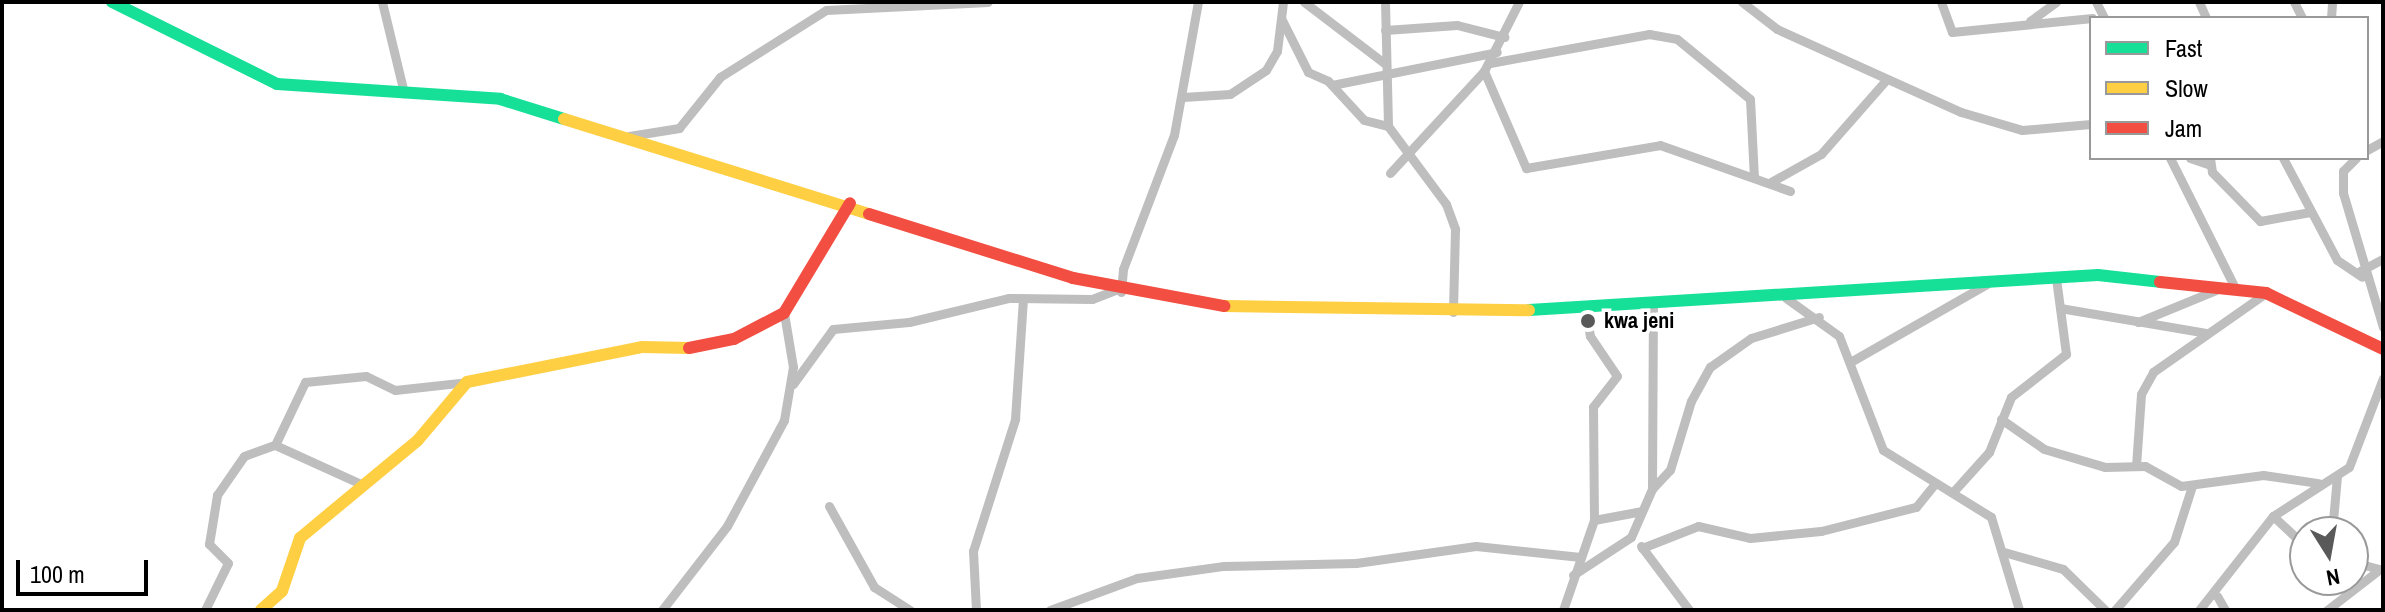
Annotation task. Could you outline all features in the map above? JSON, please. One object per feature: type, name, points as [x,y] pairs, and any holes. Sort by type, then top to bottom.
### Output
[{"type":"street","points":[[112,2],[277,84],[404,93],[472,93],[629,136],[850,203],[1118,291],[1284,312],[1586,311],[1997,279],[2056,278],[2266,293],[2383,349]]},
{"type":"street","points":[[382,2],[404,93]]},
{"type":"street","points":[[629,136],[679,128],[720,77],[804,19],[840,6],[988,2]]},
{"type":"street","points":[[1118,291],[1183,97],[1198,2]]},
{"type":"street","points":[[1183,97],[1242,91],[1272,61],[1283,2]]},
{"type":"street","points":[[1304,2],[1384,63]]},
{"type":"street","points":[[1385,2],[1384,76],[1388,126]]},
{"type":"street","points":[[1390,173],[1487,67],[1504,37],[1517,2]]},
{"type":"street","points":[[1742,2],[1777,29],[1886,80],[2022,130],[2089,124]]},
{"type":"street","points":[[1941,2],[1952,32],[2089,18]]},
{"type":"street","points":[[2028,23],[2056,2]]},
{"type":"street","points":[[1282,20],[1308,72],[1332,85],[1364,120],[1388,126],[1411,151],[1453,217],[1453,312]]},
{"type":"street","points":[[1385,30],[1457,25],[1504,37]]},
{"type":"street","points":[[1487,67],[1649,34],[1677,39],[1750,99],[1754,178]]},
{"type":"street","points":[[1332,85],[1497,52]]},
{"type":"street","points":[[1487,67],[1526,168],[1660,145],[1790,191]]},
{"type":"street","points":[[1771,182],[1821,154],[1886,80]]},
{"type":"street","points":[[2171,160],[2229,288]]},
{"type":"street","points":[[2284,160],[2337,260],[2361,274]]},
{"type":"street","points":[[2340,160],[2361,274],[2383,327]]},
{"type":"street","points":[[2343,171],[2354,160]]},
{"type":"street","points":[[2210,162],[2260,221],[2310,212]]},
{"type":"street","points":[[275,445],[300,389],[314,377],[366,376],[395,390],[467,382],[642,347],[715,346],[784,313],[850,203]]},
{"type":"street","points":[[2361,274],[2383,259]]},
{"type":"street","points":[[1953,492],[1989,452],[2011,397],[2066,354],[2056,278]]},
{"type":"street","points":[[1852,361],[1997,279]]},
{"type":"street","points":[[2138,322],[2229,288]]},
{"type":"street","points":[[662,610],[727,526],[775,439],[793,384],[833,329],[1023,298],[1092,299],[1118,291]]},
{"type":"street","points":[[2136,466],[2141,394],[2153,372],[2266,293]]},
{"type":"street","points":[[1783,296],[1819,317],[1852,361],[1883,450],[1934,485],[1982,506],[2004,552],[2019,610]]},
{"type":"street","points":[[976,610],[973,551],[1015,419],[1023,298]]},
{"type":"street","points":[[1652,489],[1653,306]]},
{"type":"street","points":[[2060,308],[2206,333]]},
{"type":"street","points":[[1563,610],[1594,520],[1593,407],[1617,376],[1590,336],[1586,311]]},
{"type":"street","points":[[784,313],[793,384]]},
{"type":"street","points":[[1573,575],[1631,537],[1652,489],[1670,470],[1691,401],[1710,367],[1751,338],[1819,317]]},
{"type":"street","points":[[2199,610],[2217,596],[2273,516],[2318,483],[2337,476],[2359,455],[2383,378]]},
{"type":"street","points":[[261,610],[282,591],[300,538],[361,484],[418,440],[467,382]]},
{"type":"street","points":[[2001,419],[2070,458],[2136,466],[2192,486],[2263,475],[2318,483]]},
{"type":"street","points":[[205,610],[228,563],[209,544],[217,495],[244,456],[275,445],[361,484]]},
{"type":"street","points":[[2333,516],[2337,476]]},
{"type":"street","points":[[1642,548],[1698,526],[1750,538],[1821,531],[1916,507],[1934,485]]},
{"type":"street","points":[[2115,610],[2174,542],[2192,486]]},
{"type":"street","points":[[829,506],[874,587],[910,610]]},
{"type":"street","points":[[1594,520],[1642,511]]},
{"type":"street","points":[[2273,516],[2289,531]]},
{"type":"street","points":[[1631,537],[1689,610]]},
{"type":"street","points":[[1050,610],[1137,578],[1224,566],[1356,563],[1476,546],[1580,557]]},
{"type":"street","points":[[2004,552],[2063,569],[2105,610]]},
{"type":"street","points":[[2327,610],[2381,569]]},
{"type":"street","points":[[2217,596],[2225,610]]},
{"type":"traffic: fast","points":[[112,2],[277,84],[500,99],[564,119]]},
{"type":"traffic: fast","points":[[1529,310],[2098,275],[2160,282]]},
{"type":"traffic: slow","points":[[564,119],[869,214]]},
{"type":"traffic: slow","points":[[1224,306],[1529,310]]},
{"type":"traffic: slow","points":[[261,610],[282,591],[300,538],[418,440],[467,382],[642,347],[689,348]]},
{"type":"traffic: jam","points":[[689,348],[734,339],[784,313],[850,203]]},
{"type":"traffic: jam","points":[[869,214],[1073,278],[1224,306]]},
{"type":"traffic: jam","points":[[2160,282],[2266,293],[2383,349]]},
{"type":"place","name":"kwa jeni","points":[[1588,321]]}]
